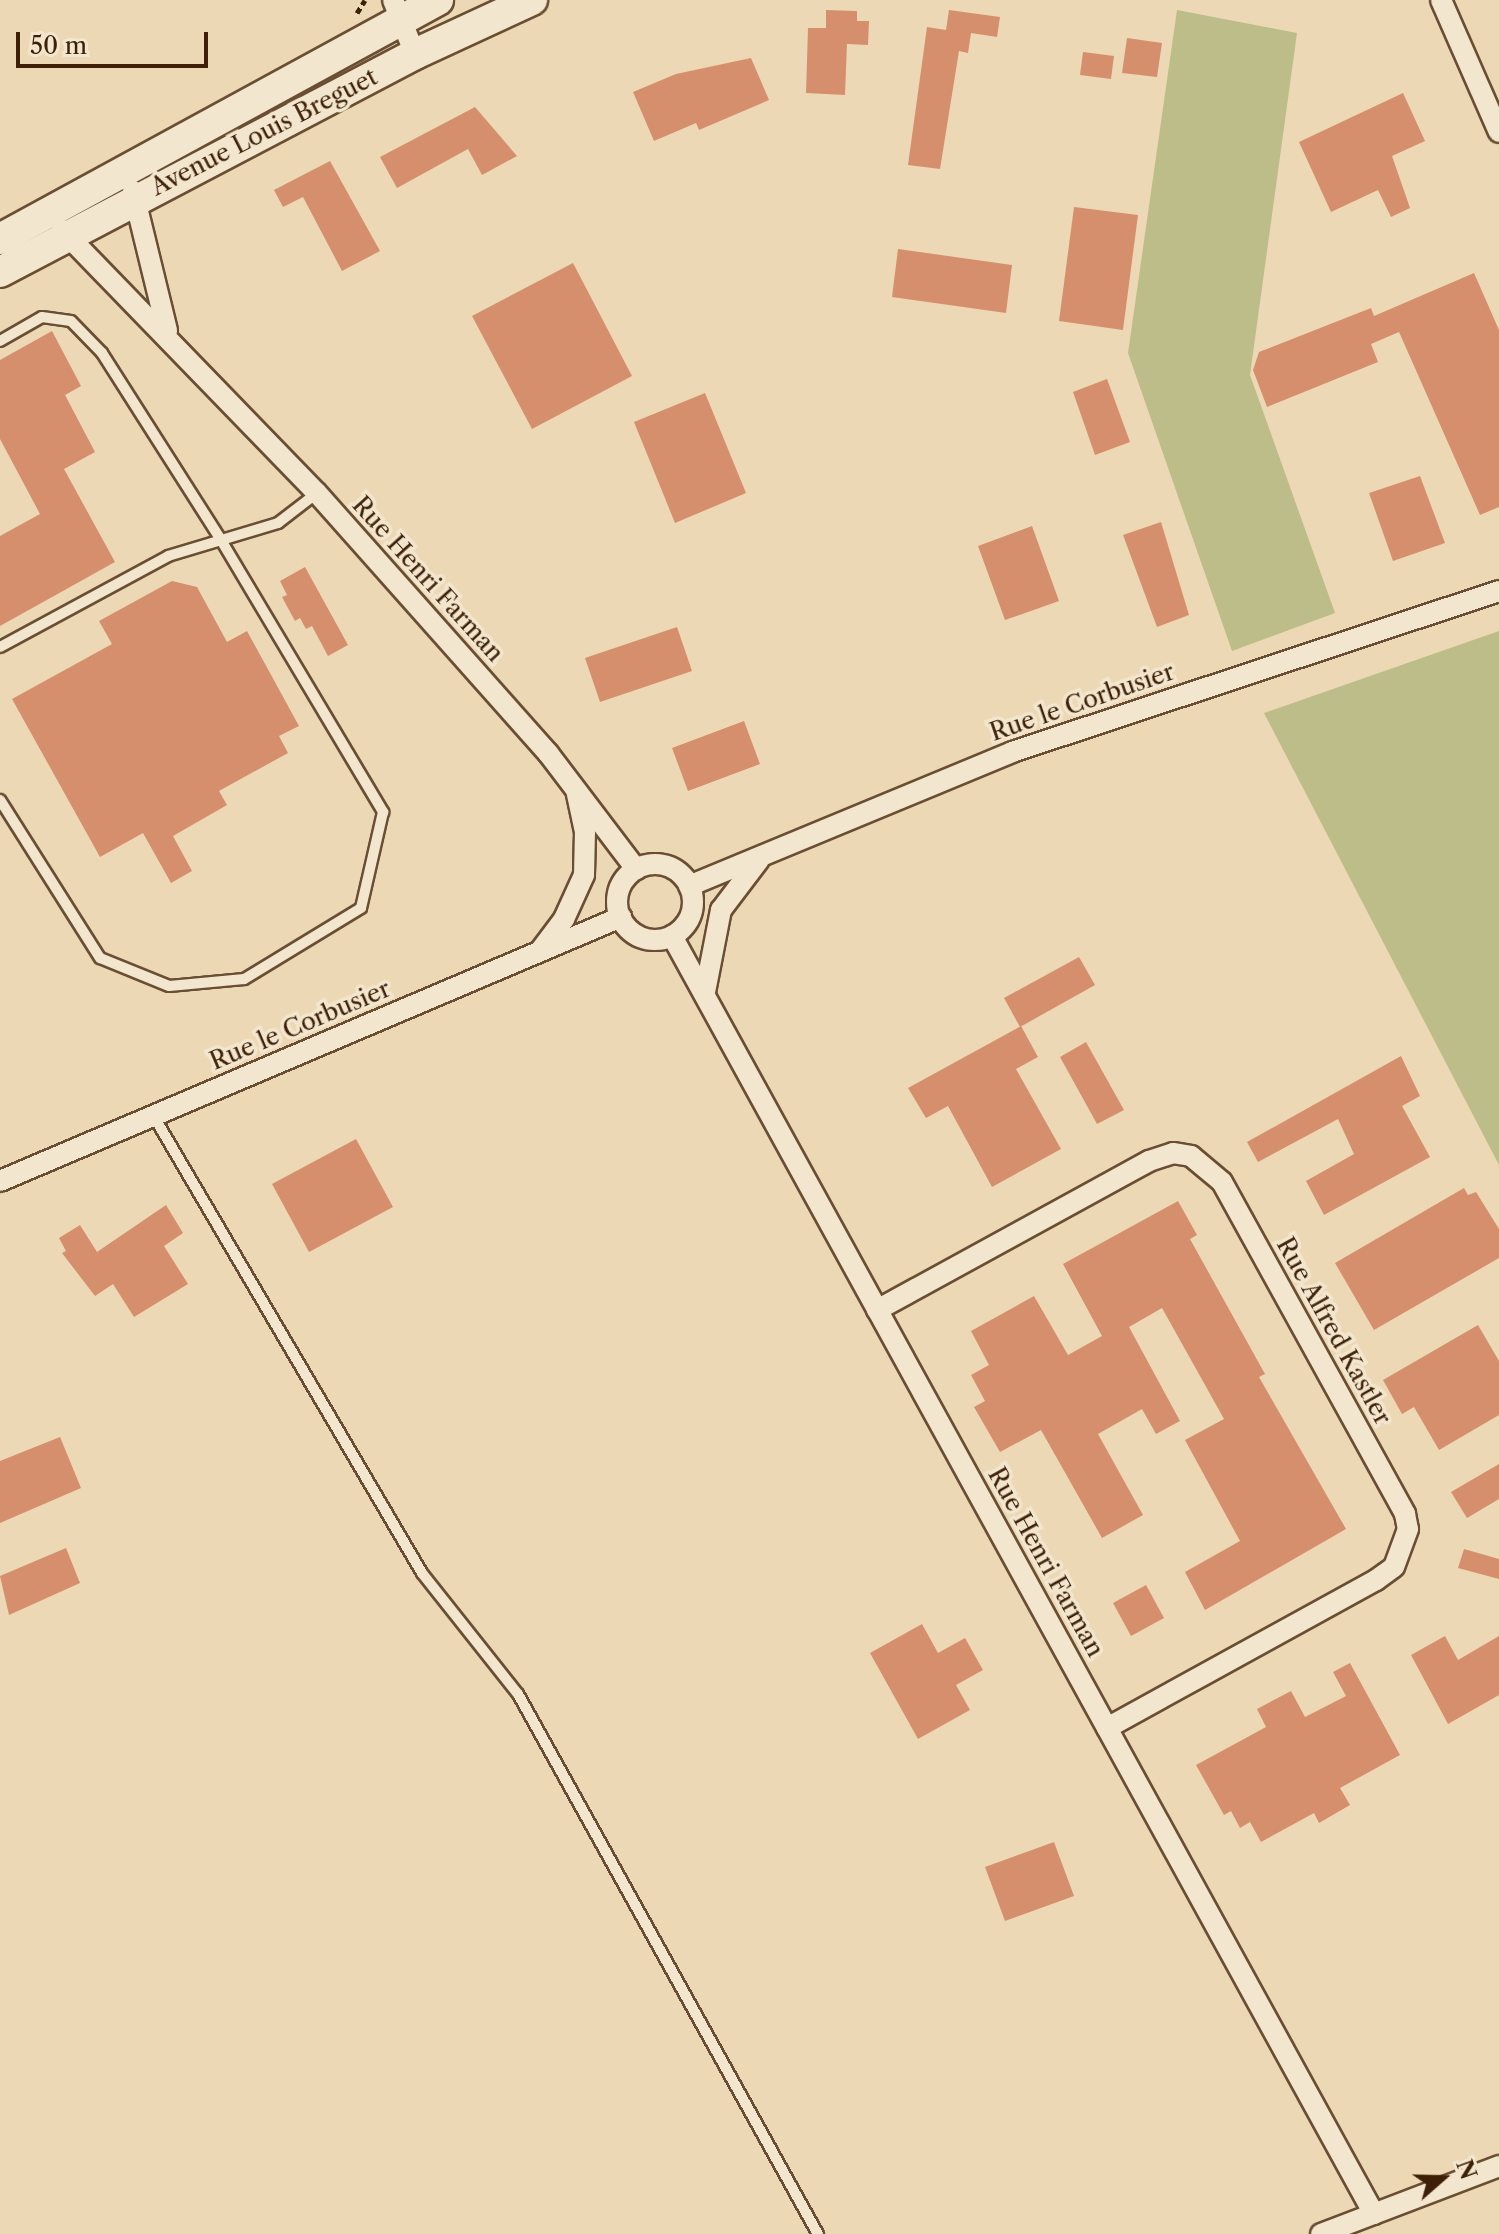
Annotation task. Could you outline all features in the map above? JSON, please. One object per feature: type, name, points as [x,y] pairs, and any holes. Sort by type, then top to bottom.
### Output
[{"type":"street","name":"Avenue Louis Breguet","points":[[131,187],[396,10],[438,0]]},
{"type":"street","name":"Avenue Louis Breguet","points":[[0,272],[58,225],[131,187],[532,0]]},
{"type":"street","points":[[1441,0],[1499,132]]},
{"type":"street","points":[[396,10],[415,54]]},
{"type":"street","name":"Rue Henri Farman","points":[[131,187],[152,288],[168,335]]},
{"type":"street","name":"Avenue Louis Breguet","points":[[0,239],[58,225]]},
{"type":"street","name":"Rue Henri Farman","points":[[58,225],[168,335],[317,493],[575,786],[636,869]]},
{"type":"street","name":"Rue le Corbusier","points":[[689,886],[1012,752],[1499,591]]},
{"type":"street","points":[[537,954],[564,919],[584,875],[585,832],[575,786]]},
{"type":"street","points":[[704,996],[705,969],[721,910],[765,854]]},
{"type":"street","points":[[668,866],[689,886],[690,918],[672,936],[646,939],[621,917],[619,890],[636,869],[668,866]]},
{"type":"street","name":"Rue le Corbusier","points":[[0,1181],[621,917]]},
{"type":"street","name":"Rue Henri Farman","points":[[672,936],[1374,2214]]},
{"type":"street","name":"Rue Alfred Kastler","points":[[877,1310],[1149,1161],[1173,1153],[1208,1167],[1245,1223],[1405,1514],[1403,1548],[1394,1567],[1376,1580],[1107,1728]]},
{"type":"street","points":[[1321,2234],[1499,2166]]},
{"type":"lane","points":[[0,341],[42,317],[71,321],[102,353],[221,540],[383,812],[361,908],[244,979],[169,986],[100,958],[0,800]]},
{"type":"lane","points":[[0,647],[168,556],[278,523],[317,493]]},
{"type":"lane","points":[[153,1115],[422,1573],[518,1694],[818,2234]]},
{"type":"green space","points":[[1177,10],[1297,33],[1250,375],[1335,613],[1232,651],[1128,353]]},
{"type":"green space","points":[[1499,631],[1499,1165],[1264,713]]},
{"type":"building","points":[[826,10],[857,11],[857,21],[869,21],[868,45],[847,44],[845,95],[806,93],[808,28],[826,28]]},
{"type":"building","points":[[949,10],[1000,17],[997,37],[971,33],[968,53],[959,51],[940,169],[908,165],[927,27],[946,30]]},
{"type":"building","points":[[1127,38],[1162,43],[1157,77],[1122,73]]},
{"type":"building","points":[[1083,52],[1114,56],[1111,79],[1080,75]]},
{"type":"building","points":[[751,58],[769,100],[699,130],[696,123],[654,141],[633,92],[676,74]]},
{"type":"building","points":[[1403,93],[1425,141],[1392,156],[1410,208],[1391,217],[1378,190],[1331,212],[1299,142]]},
{"type":"building","points":[[475,107],[517,156],[482,175],[468,149],[397,188],[380,157]]},
{"type":"building","points":[[330,161],[380,251],[342,271],[303,197],[283,207],[274,190]]},
{"type":"building","points":[[1074,207],[1138,215],[1123,330],[1059,321]]},
{"type":"building","points":[[898,249],[1012,265],[1006,313],[892,297]]},
{"type":"building","points":[[573,263],[632,376],[532,429],[472,316]]},
{"type":"building","points":[[1474,273],[1499,330],[1499,507],[1480,515],[1399,332],[1371,344],[1378,362],[1267,407],[1253,370],[1259,352],[1371,308],[1374,316]]},
{"type":"building","points":[[52,331],[81,386],[65,395],[95,452],[64,469],[115,562],[0,626],[0,536],[40,514],[0,439],[0,360]]},
{"type":"building","points":[[1107,379],[1130,442],[1095,455],[1073,392]]},
{"type":"building","points":[[705,393],[746,493],[675,523],[634,422]]},
{"type":"building","points":[[1420,476],[1445,543],[1393,561],[1369,493]]},
{"type":"building","points":[[1161,522],[1189,615],[1157,627],[1123,535]]},
{"type":"building","points":[[1032,526],[1059,601],[1005,620],[978,546]]},
{"type":"building","points":[[305,567],[348,645],[328,656],[312,626],[306,629],[300,618],[295,621],[282,597],[287,595],[280,581]]},
{"type":"building","points":[[172,581],[197,587],[227,642],[247,631],[299,726],[279,736],[288,753],[219,791],[227,805],[173,836],[192,871],[171,883],[143,833],[100,857],[12,699],[112,644],[99,621]]},
{"type":"building","points":[[677,627],[692,671],[600,702],[585,658]]},
{"type":"building","points":[[744,721],[760,764],[688,791],[672,748]]},
{"type":"building","points":[[1079,957],[1095,985],[1020,1027],[1004,998]]},
{"type":"building","points":[[1021,1026],[1038,1057],[1016,1069],[1061,1149],[992,1187],[948,1106],[926,1118],[908,1088]]},
{"type":"building","points":[[1086,1042],[1124,1110],[1097,1124],[1060,1057]]},
{"type":"building","points":[[1401,1056],[1420,1096],[1402,1106],[1430,1157],[1324,1215],[1306,1181],[1354,1154],[1338,1119],[1258,1162],[1247,1142]]},
{"type":"building","points":[[356,1139],[393,1207],[309,1252],[272,1184]]},
{"type":"building","points":[[1464,1188],[1468,1195],[1476,1192],[1499,1229],[1499,1258],[1374,1330],[1335,1263]]},
{"type":"building","points":[[1178,1201],[1197,1235],[1190,1239],[1265,1374],[1259,1377],[1346,1529],[1205,1610],[1185,1572],[1240,1541],[1185,1440],[1224,1419],[1162,1308],[1129,1327],[1180,1421],[1156,1434],[1142,1409],[1098,1434],[1143,1515],[1102,1538],[1041,1430],[1000,1452],[974,1407],[985,1401],[971,1375],[989,1365],[971,1331],[1034,1296],[1068,1355],[1102,1336],[1063,1264]]},
{"type":"building","points":[[166,1205],[183,1233],[164,1246],[188,1284],[134,1317],[113,1284],[95,1296],[62,1253],[66,1251],[59,1238],[80,1225],[97,1252]]},
{"type":"building","points":[[1478,1325],[1499,1361],[1499,1415],[1439,1450],[1414,1407],[1402,1414],[1383,1380]]},
{"type":"building","points":[[60,1437],[81,1488],[0,1523],[0,1461]]},
{"type":"building","points":[[1499,1464],[1499,1499],[1467,1518],[1451,1492]]},
{"type":"building","points":[[66,1548],[80,1583],[9,1615],[0,1576]]},
{"type":"building","points":[[1464,1549],[1499,1559],[1499,1579],[1458,1568]]},
{"type":"building","points":[[1146,1585],[1164,1618],[1131,1636],[1113,1603]]},
{"type":"building","points":[[922,1624],[938,1653],[965,1638],[983,1670],[956,1685],[970,1710],[918,1739],[870,1653]]},
{"type":"building","points":[[1445,1636],[1458,1660],[1499,1636],[1499,1695],[1448,1724],[1411,1655]]},
{"type":"building","points":[[1350,1663],[1400,1755],[1340,1788],[1350,1805],[1319,1823],[1314,1813],[1261,1842],[1250,1822],[1240,1828],[1231,1811],[1224,1815],[1196,1765],[1266,1727],[1257,1709],[1291,1691],[1305,1717],[1346,1696],[1333,1672]]},
{"type":"building","points":[[1054,1842],[1074,1896],[1005,1921],[985,1867]]}]
